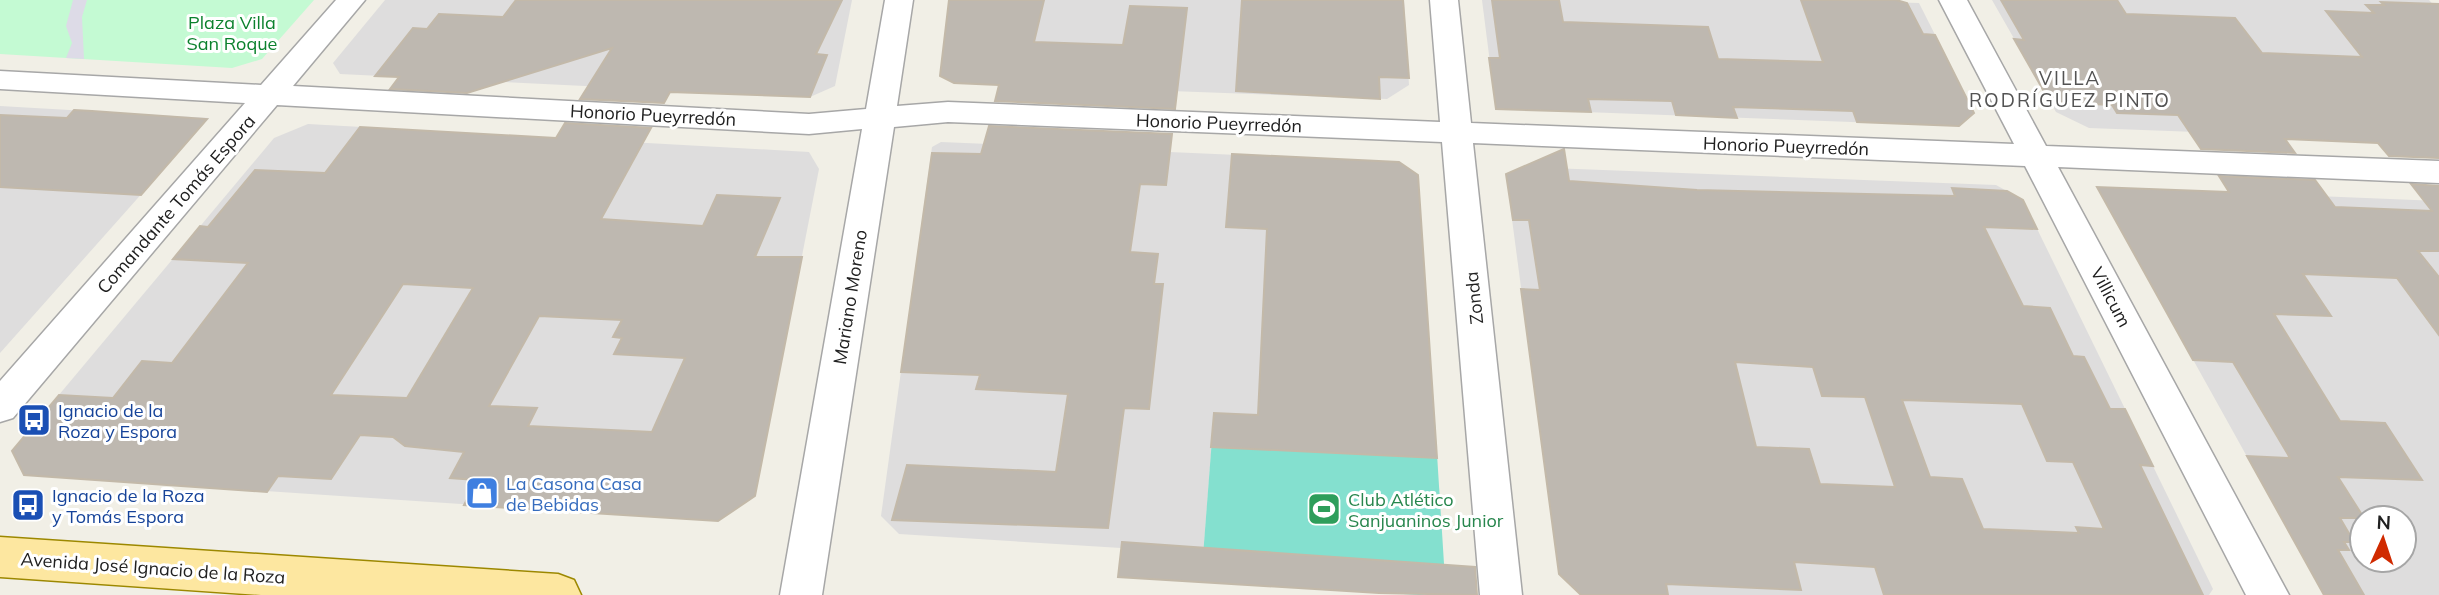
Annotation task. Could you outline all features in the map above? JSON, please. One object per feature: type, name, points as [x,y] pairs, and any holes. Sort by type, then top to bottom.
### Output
[{"type":"main road","name":"Avenida José Ignacio de la Roza","points":[[0,557],[369,589],[558,595]]},
{"type":"street","name":"Comandante Tomás Espora","points":[[0,407],[351,0]]},
{"type":"street","name":"Mariano Moreno","points":[[801,595],[899,0]]},
{"type":"street","name":"Zonda","points":[[1444,0],[1502,595]]},
{"type":"street","name":"Villicum","points":[[1953,0],[2268,595]]},
{"type":"street","name":"Honorio Pueyrredón","points":[[0,80],[809,124],[948,112],[2439,172]]},
{"type":"shaded area","points":[[73,0],[87,0],[82,17],[84,59],[66,58],[72,43],[66,26]]},
{"type":"shaded area","points":[[385,0],[852,0],[835,86],[810,97],[340,74],[333,63]]},
{"type":"shaded area","points":[[949,0],[1404,0],[1409,85],[1387,99],[954,83],[940,76]]},
{"type":"shaded area","points":[[1482,0],[1811,0],[1919,3],[1974,112],[1959,126],[1503,109],[1495,102]]},
{"type":"shaded area","points":[[1992,0],[2429,0],[2439,11],[2379,143],[2253,138],[2250,134],[2089,128],[2056,112]]},
{"type":"shaded area","points":[[0,106],[209,118],[0,353]]},
{"type":"shaded area","points":[[308,124],[809,152],[819,169],[755,496],[718,521],[24,475],[12,451],[274,138]]},
{"type":"shaded area","points":[[941,142],[1399,162],[1418,175],[1435,423],[1213,429],[1201,582],[1118,577],[1121,548],[899,534],[881,516],[932,147]]},
{"type":"shaded area","points":[[1524,167],[1996,185],[2023,200],[2213,589],[2209,595],[1581,595],[1559,574],[1506,174]]},
{"type":"shaded area","points":[[2097,187],[2439,201],[2439,595],[2324,595]]},
{"type":"shaded area","name":"Club Atlético Sanjuaninos Junior","points":[[1214,413],[1435,423],[1445,579],[1439,593],[1420,595],[1201,582]]},
{"type":"green space","name":"Plaza Villa San Roque","points":[[0,0],[314,0],[262,59],[232,68],[0,54]]},
{"type":"building","points":[[516,0],[842,0],[816,54],[827,55],[810,97],[670,92],[664,103],[580,99],[612,48],[467,93],[390,89],[399,77],[375,76],[413,28],[427,29],[439,14],[503,17]]},
{"type":"building","points":[[949,0],[1044,0],[1034,42],[1123,45],[1130,6],[1187,8],[1175,109],[995,101],[999,85],[954,83],[940,76]]},
{"type":"building","points":[[1242,0],[1403,0],[1409,78],[1379,77],[1380,99],[1236,91]]},
{"type":"building","points":[[1492,0],[1559,0],[1563,22],[1708,27],[1718,59],[1823,62],[1801,0],[1896,0],[1907,3],[1923,34],[1935,35],[1974,113],[1959,126],[1857,122],[1853,111],[1733,107],[1737,118],[1676,115],[1672,101],[1588,99],[1591,112],[1496,109],[1489,58],[1500,58]]},
{"type":"building","points":[[2001,0],[2117,0],[2126,14],[2235,18],[2262,53],[2362,57],[2326,11],[2374,13],[2366,5],[2384,5],[2381,2],[2439,4],[2439,158],[2389,156],[2378,143],[2285,139],[2295,153],[2201,149],[2178,115],[2117,113],[2112,105],[2050,102],[2014,39],[2024,40]]},
{"type":"building","points":[[74,110],[207,119],[141,195],[0,187],[0,115],[67,118]]},
{"type":"building","points":[[565,123],[651,128],[601,219],[703,226],[717,195],[780,198],[755,257],[802,257],[755,496],[718,521],[464,505],[477,480],[450,478],[464,452],[405,446],[393,437],[360,435],[331,479],[278,476],[267,492],[24,475],[12,451],[59,395],[113,398],[142,361],[172,363],[248,263],[173,259],[200,226],[208,227],[255,170],[325,173],[360,127],[556,138]],"holes":[[[403,284],[473,288],[407,398],[331,395]],[[539,316],[622,320],[613,337],[622,338],[614,354],[685,358],[652,432],[528,426],[537,408],[489,406]]]},
{"type":"building","points":[[989,126],[1172,134],[1166,185],[1140,184],[1130,252],[1158,254],[1154,284],[1163,284],[1149,409],[1124,408],[1108,528],[892,520],[907,465],[1056,472],[1068,394],[976,389],[980,375],[901,372],[932,153],[981,154]]},
{"type":"building","points":[[1564,149],[1569,181],[1697,190],[1955,196],[1952,188],[2007,191],[2023,200],[2037,229],[1984,227],[2023,306],[2050,308],[2073,356],[2084,357],[2110,409],[2125,409],[2153,466],[2140,465],[2203,595],[1884,595],[1875,567],[1794,562],[1801,590],[1666,584],[1668,595],[1581,595],[1559,574],[1521,289],[1540,290],[1529,220],[1513,220],[1506,174]],"holes":[[[1735,362],[1813,367],[1822,396],[1865,397],[1895,487],[1820,484],[1809,449],[1756,447]],[[1902,400],[2022,404],[2047,461],[2073,462],[2104,529],[2076,527],[2079,533],[1983,529],[1962,479],[1930,477]]]},
{"type":"building","points":[[1232,154],[1399,162],[1418,175],[1437,458],[1211,447],[1214,413],[1258,415],[1267,229],[1226,227]]},
{"type":"building","points":[[2219,176],[2315,180],[2335,207],[2432,211],[2411,184],[2439,186],[2439,251],[2418,251],[2439,277],[2439,335],[2397,278],[2303,274],[2331,316],[2274,314],[2340,421],[2385,423],[2422,480],[2338,477],[2355,504],[2348,504],[2348,518],[2340,518],[2348,532],[2348,542],[2344,542],[2348,550],[2338,550],[2348,567],[2348,574],[2352,574],[2364,595],[2324,595],[2247,456],[2290,458],[2233,362],[2193,360],[2097,187],[2229,192]]},
{"type":"building","points":[[1122,542],[1475,567],[1477,595],[1379,593],[1118,577]]},
{"type":"place","name":"Ignacio de la Roza y Espora","points":[[34,420]]},
{"type":"place","name":"La Casona Casa de Bebidas","points":[[482,493]]},
{"type":"place","name":"Ignacio de la Roza y Tomás Espora","points":[[28,505]]},
{"type":"place","name":"Club Atlético Sanjuaninos Junior","points":[[1324,509]]},
{"type":"district","name":"VILLA RODRÍGUEZ PINTO","points":[[2070,89]]}]
